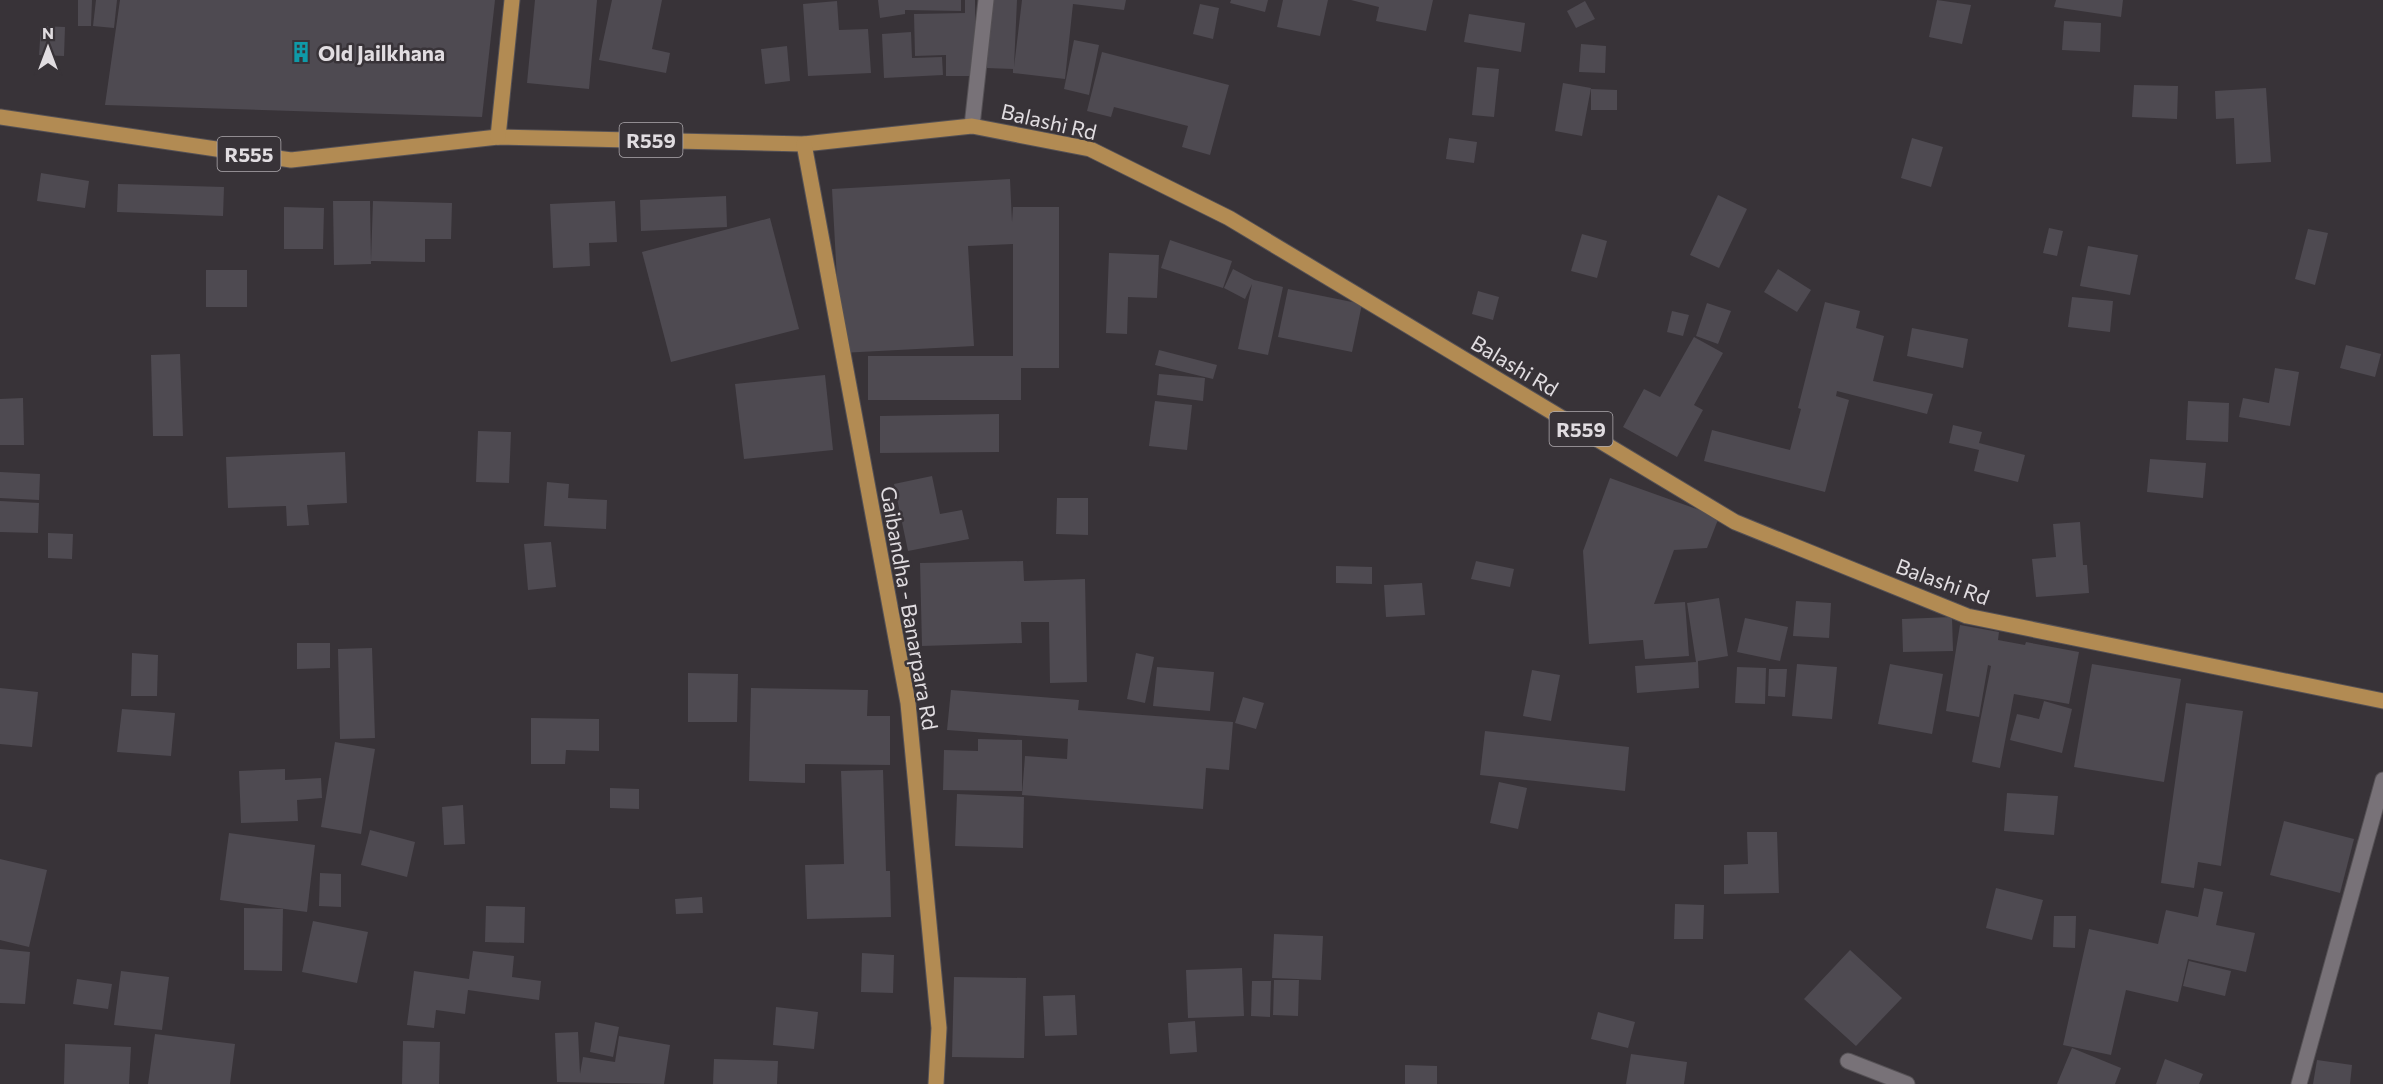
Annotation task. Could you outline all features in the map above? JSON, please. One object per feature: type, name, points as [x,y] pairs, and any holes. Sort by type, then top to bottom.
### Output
[{"type":"main road","points":[[498,137],[512,0]]},
{"type":"main road","name":"R555","points":[[0,117],[291,160],[498,137]]},
{"type":"main road","name":"Balashi Rd","points":[[804,144],[972,126],[1090,149],[1229,218],[1735,522],[1967,616],[2383,701]]},
{"type":"main road","name":"R559","points":[[498,137],[804,144]]},
{"type":"main road","name":"Gaibandha - Banarpara Rd","points":[[804,144],[908,703],[939,1028],[936,1084]]},
{"type":"street","points":[[972,126],[986,0]]},
{"type":"street","points":[[2299,1084],[2383,780]]},
{"type":"street","points":[[1848,1061],[1907,1084]]},
{"type":"building","points":[[78,0],[92,0],[91,26],[78,26]]},
{"type":"building","points":[[96,0],[117,0],[114,28],[93,26]]},
{"type":"building","name":"Old Jailkhana","points":[[120,0],[495,0],[482,117],[105,105]]},
{"type":"building","points":[[535,0],[597,0],[589,89],[527,83]]},
{"type":"building","points":[[612,0],[662,0],[652,49],[670,53],[666,73],[599,60]]},
{"type":"building","points":[[878,0],[961,0],[961,11],[905,10],[905,14],[880,18]]},
{"type":"building","points":[[965,0],[975,0],[976,76],[946,76],[946,55],[915,56],[914,14],[965,13]]},
{"type":"building","points":[[990,0],[1017,0],[1014,67],[1022,0],[1126,0],[1124,10],[1073,4],[1065,79],[1013,73],[1013,69],[986,68]]},
{"type":"building","points":[[1231,0],[1268,0],[1265,12],[1230,3]]},
{"type":"building","points":[[1283,0],[1328,0],[1320,36],[1277,27]]},
{"type":"building","points":[[1351,0],[1433,0],[1426,31],[1376,21],[1379,7]]},
{"type":"building","points":[[1937,0],[1971,5],[1962,44],[1929,37]]},
{"type":"building","points":[[2056,0],[2123,0],[2121,17],[2054,7]]},
{"type":"building","points":[[837,1],[839,30],[868,29],[871,73],[808,76],[803,4]]},
{"type":"building","points":[[1585,1],[1595,19],[1576,28],[1567,11]]},
{"type":"building","points":[[1200,4],[1219,8],[1213,39],[1193,34]]},
{"type":"building","points":[[1469,14],[1525,23],[1521,52],[1464,42]]},
{"type":"building","points":[[2064,21],[2101,23],[2100,52],[2062,50]]},
{"type":"building","points":[[41,26],[65,27],[64,56],[39,55]]},
{"type":"building","points":[[911,32],[912,58],[942,57],[943,75],[884,78],[882,34]]},
{"type":"building","points":[[1074,40],[1099,45],[1089,95],[1064,89]]},
{"type":"building","points":[[1581,44],[1606,46],[1605,73],[1579,72]]},
{"type":"building","points":[[787,46],[790,81],[765,84],[761,49]]},
{"type":"building","points":[[1102,52],[1229,85],[1210,155],[1182,147],[1188,126],[1114,107],[1111,117],[1087,111]]},
{"type":"building","points":[[1477,67],[1499,69],[1494,117],[1472,115]]},
{"type":"building","points":[[1563,83],[1591,88],[1582,136],[1555,131]]},
{"type":"building","points":[[2134,85],[2178,86],[2177,119],[2132,117]]},
{"type":"building","points":[[2266,88],[2271,162],[2236,164],[2234,118],[2216,119],[2215,91]]},
{"type":"building","points":[[1591,89],[1617,90],[1617,110],[1591,110]]},
{"type":"building","points":[[1449,138],[1477,142],[1474,163],[1446,159]]},
{"type":"building","points":[[1912,138],[1943,147],[1931,187],[1901,178]]},
{"type":"building","points":[[41,173],[89,181],[85,208],[37,201]]},
{"type":"building","points":[[1010,179],[1012,222],[1013,207],[1059,207],[1059,368],[1021,368],[1021,400],[868,400],[868,356],[1013,356],[1013,244],[968,246],[974,346],[841,353],[832,189]]},
{"type":"building","points":[[118,184],[224,187],[223,216],[117,212]]},
{"type":"building","points":[[1718,195],[1747,209],[1719,268],[1690,255]]},
{"type":"building","points":[[726,196],[727,227],[641,231],[640,200]]},
{"type":"building","points":[[333,201],[370,201],[371,264],[334,265]]},
{"type":"building","points":[[373,201],[452,203],[451,239],[425,239],[425,262],[371,261]]},
{"type":"building","points":[[615,201],[617,242],[589,243],[590,266],[553,268],[550,204]]},
{"type":"building","points":[[284,207],[324,208],[323,249],[284,249]]},
{"type":"building","points":[[770,218],[799,329],[671,362],[642,252]]},
{"type":"building","points":[[2049,228],[2063,231],[2057,256],[2043,253]]},
{"type":"building","points":[[2308,229],[2328,233],[2315,285],[2295,279]]},
{"type":"building","points":[[1582,234],[1607,241],[1597,278],[1571,271]]},
{"type":"building","points":[[1170,240],[1232,261],[1223,288],[1161,268]]},
{"type":"building","points":[[2088,246],[2138,255],[2130,295],[2080,286]]},
{"type":"building","points":[[1109,253],[1159,255],[1157,298],[1128,297],[1127,334],[1106,333]]},
{"type":"building","points":[[1233,269],[1254,280],[1283,287],[1268,355],[1238,349],[1252,284],[1245,299],[1224,288]]},
{"type":"building","points":[[1778,269],[1811,290],[1797,312],[1764,292]]},
{"type":"building","points":[[206,270],[247,270],[247,307],[206,307]]},
{"type":"building","points":[[1288,289],[1362,304],[1352,352],[1278,337]]},
{"type":"building","points":[[1478,291],[1499,297],[1493,320],[1472,314]]},
{"type":"building","points":[[2072,297],[2113,301],[2110,332],[2068,327]]},
{"type":"building","points":[[1825,302],[1860,311],[1856,328],[1884,336],[1873,381],[1933,394],[1927,414],[1837,391],[1836,396],[1849,400],[1825,492],[1704,461],[1712,430],[1790,450],[1801,409],[1798,408]]},
{"type":"building","points":[[1707,303],[1731,311],[1718,344],[1696,336]]},
{"type":"building","points":[[1672,311],[1689,315],[1683,336],[1667,332]]},
{"type":"building","points":[[1912,328],[1968,339],[1963,368],[1907,356]]},
{"type":"building","points":[[1694,337],[1723,353],[1694,405],[1703,410],[1677,457],[1623,427],[1644,389],[1660,397]]},
{"type":"building","points":[[2346,345],[2381,354],[2375,377],[2340,368]]},
{"type":"building","points":[[1159,350],[1217,365],[1213,379],[1155,365]]},
{"type":"building","points":[[180,354],[183,436],[153,436],[151,355]]},
{"type":"building","points":[[2275,368],[2299,372],[2290,426],[2239,417],[2243,398],[2269,403]]},
{"type":"building","points":[[1159,374],[1205,378],[1203,401],[1157,395]]},
{"type":"building","points":[[825,375],[833,450],[744,459],[735,384]]},
{"type":"building","points":[[23,398],[24,445],[0,445],[0,399]]},
{"type":"building","points":[[1155,401],[1192,405],[1187,450],[1149,446]]},
{"type":"building","points":[[2188,401],[2229,403],[2228,442],[2186,440]]},
{"type":"building","points":[[999,414],[999,452],[880,453],[880,416]]},
{"type":"building","points":[[1953,425],[1982,432],[1979,443],[2025,455],[2018,482],[1974,471],[1979,450],[1949,443]]},
{"type":"building","points":[[478,431],[511,432],[509,483],[476,482]]},
{"type":"building","points":[[345,452],[347,503],[307,505],[309,525],[287,526],[286,506],[228,508],[226,457]]},
{"type":"building","points":[[2150,459],[2206,463],[2203,498],[2147,492]]},
{"type":"building","points":[[0,472],[40,474],[39,500],[0,498]]},
{"type":"building","points":[[932,476],[940,514],[962,510],[969,539],[908,551],[894,484]]},
{"type":"building","points":[[1610,478],[1719,517],[1707,548],[1674,550],[1654,604],[1685,602],[1689,656],[1645,659],[1643,640],[1589,644],[1583,551]]},
{"type":"building","points":[[547,482],[569,484],[568,498],[607,500],[606,529],[544,526]]},
{"type":"building","points":[[1057,498],[1088,498],[1088,535],[1056,534]]},
{"type":"building","points":[[0,501],[39,503],[38,533],[0,532]]},
{"type":"building","points":[[2080,522],[2083,565],[2087,565],[2089,593],[2036,597],[2032,559],[2056,557],[2053,524]]},
{"type":"building","points":[[48,533],[73,534],[72,559],[48,558]]},
{"type":"building","points":[[551,542],[556,587],[528,590],[524,544]]},
{"type":"building","points":[[1023,561],[1024,581],[1085,579],[1087,682],[1050,683],[1049,622],[1021,622],[1022,643],[922,646],[920,563]]},
{"type":"building","points":[[1476,561],[1514,569],[1510,587],[1471,579]]},
{"type":"building","points":[[1336,566],[1372,567],[1372,584],[1336,583]]},
{"type":"building","points":[[1422,583],[1425,615],[1386,617],[1384,585]]},
{"type":"building","points":[[1719,598],[1728,656],[1698,661],[1699,688],[1637,693],[1635,666],[1696,662],[1687,603]]},
{"type":"building","points":[[1796,601],[1831,603],[1829,638],[1793,636]]},
{"type":"building","points":[[1952,617],[1953,651],[1903,652],[1902,619]]},
{"type":"building","points":[[1745,618],[1788,627],[1780,661],[1737,652]]},
{"type":"building","points":[[1960,625],[1999,632],[1998,640],[2025,645],[2026,642],[2079,652],[2069,704],[2014,694],[2000,768],[1972,762],[1991,666],[1988,665],[1979,717],[1946,711]]},
{"type":"building","points":[[297,643],[330,643],[330,668],[297,669]]},
{"type":"building","points":[[372,648],[375,738],[340,739],[338,649]]},
{"type":"building","points":[[132,653],[158,655],[157,696],[131,696]]},
{"type":"building","points":[[1136,653],[1154,657],[1145,703],[1127,699]]},
{"type":"building","points":[[1797,664],[1837,667],[1832,719],[1792,716]]},
{"type":"building","points":[[1890,664],[1943,674],[1932,734],[1878,724]]},
{"type":"building","points":[[2092,664],[2181,679],[2164,782],[2074,767]]},
{"type":"building","points":[[1157,667],[1214,672],[1210,711],[1153,706]]},
{"type":"building","points":[[1737,667],[1766,668],[1765,704],[1735,703]]},
{"type":"building","points":[[1769,669],[1787,669],[1785,697],[1768,696]]},
{"type":"building","points":[[1532,670],[1560,675],[1551,721],[1523,716]]},
{"type":"building","points":[[688,673],[738,674],[737,722],[688,722]]},
{"type":"building","points":[[0,688],[38,692],[32,747],[0,744]]},
{"type":"building","points":[[751,688],[868,690],[867,716],[890,716],[890,765],[805,764],[805,783],[749,781]]},
{"type":"building","points":[[951,690],[1079,700],[1078,710],[1233,722],[1229,770],[1206,768],[1203,809],[1022,795],[1025,756],[1067,759],[1068,739],[947,730]]},
{"type":"building","points":[[1243,697],[1264,703],[1256,729],[1235,723]]},
{"type":"building","points":[[2044,701],[2072,709],[2062,753],[2010,740],[2017,714],[2039,719]]},
{"type":"building","points":[[2186,703],[2243,711],[2221,866],[2198,862],[2194,888],[2161,883]]},
{"type":"building","points":[[122,709],[175,713],[171,756],[117,752]]},
{"type":"building","points":[[531,718],[599,719],[599,751],[566,750],[565,764],[531,764]]},
{"type":"building","points":[[1485,731],[1629,747],[1625,791],[1480,775]]},
{"type":"building","points":[[978,739],[1022,740],[1022,791],[943,790],[944,750],[978,751]]},
{"type":"building","points":[[335,742],[375,749],[361,834],[321,827]]},
{"type":"building","points":[[285,769],[285,780],[321,778],[322,798],[297,800],[298,821],[241,823],[239,771]]},
{"type":"building","points":[[883,770],[886,871],[890,871],[891,917],[807,919],[805,865],[844,864],[841,771]]},
{"type":"building","points":[[1499,782],[1527,788],[1518,829],[1490,823]]},
{"type":"building","points":[[610,788],[639,789],[639,809],[610,808]]},
{"type":"building","points":[[2007,793],[2058,796],[2054,835],[2004,831]]},
{"type":"building","points":[[957,794],[1024,797],[1023,848],[955,846]]},
{"type":"building","points":[[463,805],[465,844],[444,845],[442,807]]},
{"type":"building","points":[[2284,821],[2354,839],[2340,893],[2270,875]]},
{"type":"building","points":[[370,830],[415,842],[407,877],[361,865]]},
{"type":"building","points":[[1747,832],[1777,832],[1779,893],[1724,894],[1724,865],[1748,864]]},
{"type":"building","points":[[229,833],[315,845],[307,912],[220,900]]},
{"type":"building","points":[[0,859],[47,870],[29,947],[0,940]]},
{"type":"building","points":[[320,873],[341,874],[341,907],[319,906]]},
{"type":"building","points":[[1996,888],[2043,900],[2032,940],[1986,928]]},
{"type":"building","points":[[2204,888],[2223,892],[2216,925],[2255,933],[2246,972],[2188,959],[2178,1002],[2126,990],[2111,1055],[2063,1045],[2089,929],[2158,944],[2166,910],[2198,917]]},
{"type":"building","points":[[702,897],[703,913],[676,914],[675,899]]},
{"type":"building","points":[[1675,904],[1704,905],[1703,939],[1674,939]]},
{"type":"building","points":[[486,906],[525,907],[524,943],[485,942]]},
{"type":"building","points":[[244,908],[283,909],[282,971],[244,970]]},
{"type":"building","points":[[2054,916],[2076,916],[2075,948],[2053,947]]},
{"type":"building","points":[[313,921],[368,932],[357,983],[302,972]]},
{"type":"building","points":[[1274,934],[1323,936],[1321,980],[1272,978]]},
{"type":"building","points":[[0,949],[30,952],[25,1004],[0,1003]]},
{"type":"building","points":[[1850,950],[1902,998],[1856,1046],[1804,999]]},
{"type":"building","points":[[473,951],[514,956],[512,977],[541,981],[539,1000],[468,990],[465,1014],[436,1010],[434,1028],[407,1025],[414,971],[469,979]]},
{"type":"building","points":[[862,953],[894,955],[893,993],[861,992]]},
{"type":"building","points":[[2189,961],[2231,971],[2225,996],[2183,986]]},
{"type":"building","points":[[1242,968],[1244,1016],[1188,1018],[1186,970]]},
{"type":"building","points":[[121,971],[169,977],[162,1030],[114,1025]]},
{"type":"building","points":[[954,977],[1026,978],[1024,1058],[952,1057]]},
{"type":"building","points":[[77,979],[112,984],[108,1009],[73,1004]]},
{"type":"building","points":[[1274,980],[1299,980],[1298,1016],[1273,1015]]},
{"type":"building","points":[[1252,981],[1271,981],[1270,1017],[1251,1016]]},
{"type":"building","points":[[1075,995],[1077,1035],[1045,1036],[1043,996]]},
{"type":"building","points":[[776,1007],[818,1012],[814,1049],[773,1045]]},
{"type":"building","points":[[1598,1012],[1635,1022],[1628,1048],[1591,1039]]},
{"type":"building","points":[[1195,1021],[1197,1052],[1170,1054],[1168,1023]]},
{"type":"building","points":[[595,1022],[619,1027],[613,1057],[590,1052]]},
{"type":"building","points":[[578,1032],[580,1074],[583,1057],[615,1062],[619,1036],[670,1045],[664,1084],[557,1082],[555,1033]]},
{"type":"building","points":[[155,1034],[235,1044],[230,1084],[148,1084]]},
{"type":"building","points":[[403,1041],[440,1042],[439,1084],[402,1084]]},
{"type":"building","points":[[65,1044],[131,1047],[129,1084],[64,1084]]},
{"type":"building","points":[[2072,1048],[2121,1068],[2115,1084],[2057,1084]]},
{"type":"building","points":[[1631,1054],[1687,1062],[1684,1084],[1626,1084]]},
{"type":"building","points":[[714,1059],[778,1061],[777,1084],[713,1084]]},
{"type":"building","points":[[2165,1059],[2203,1074],[2199,1084],[2156,1084]]},
{"type":"building","points":[[2317,1060],[2352,1065],[2350,1084],[2313,1084]]},
{"type":"building","points":[[1405,1065],[1437,1066],[1437,1084],[1405,1084]]},
{"type":"place","name":"Old Jailkhana","points":[[301,52]]}]
